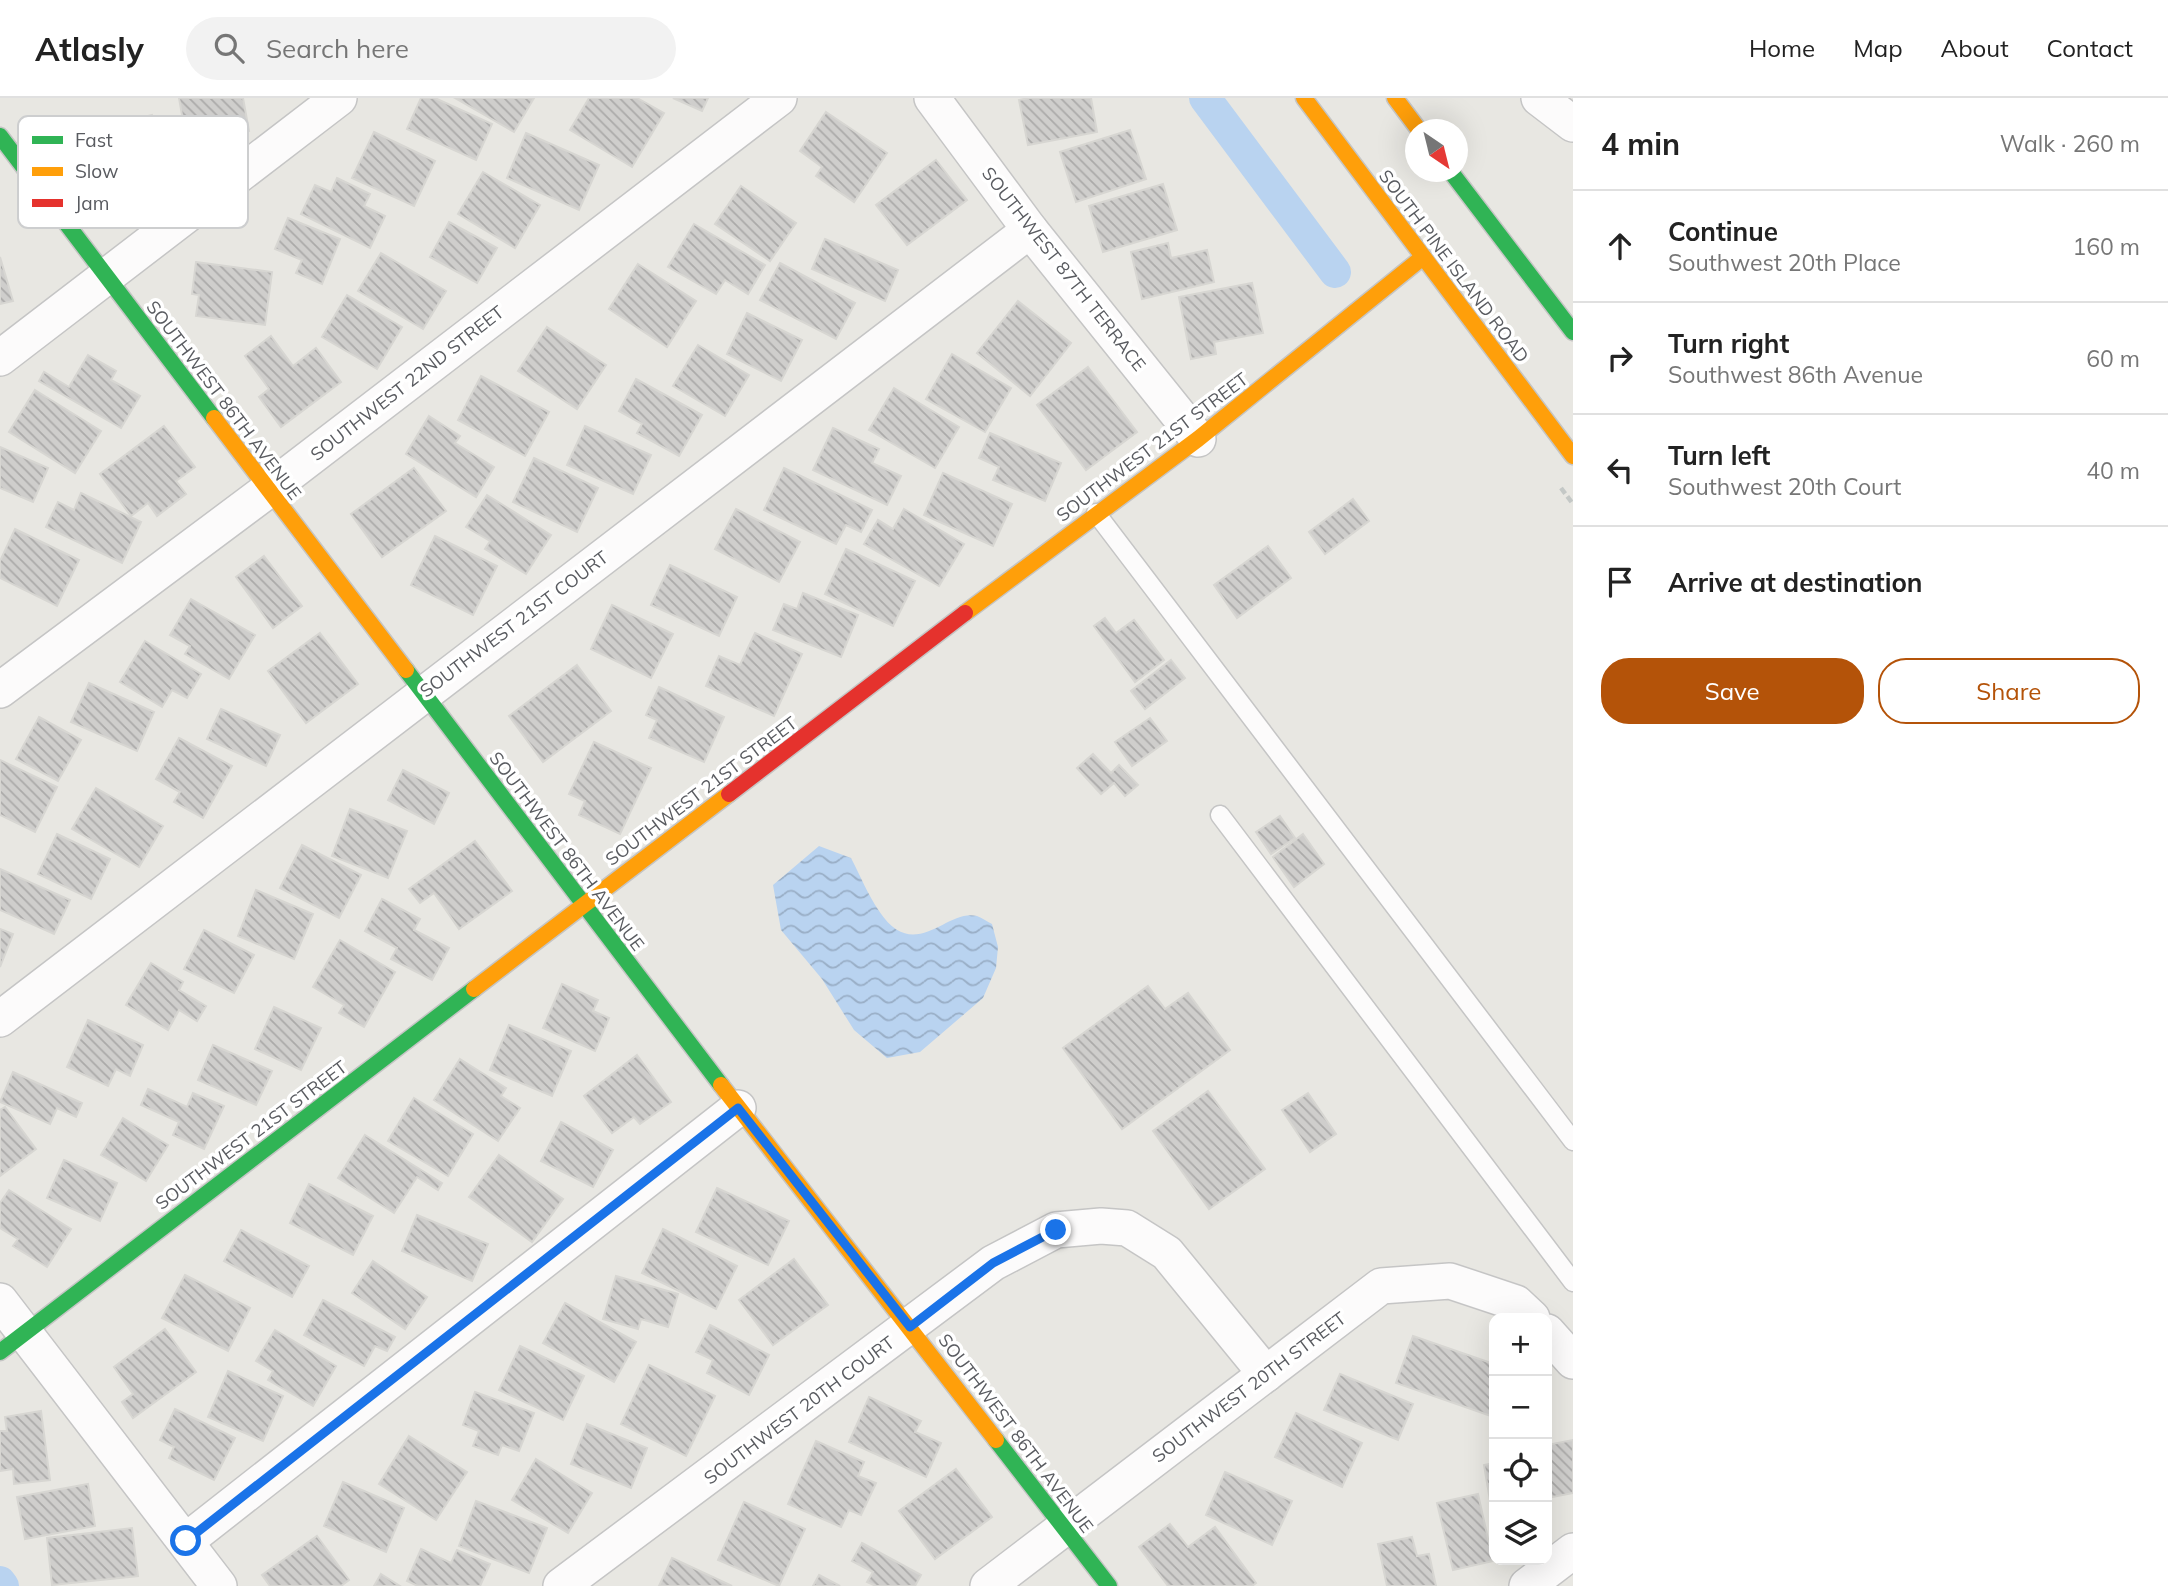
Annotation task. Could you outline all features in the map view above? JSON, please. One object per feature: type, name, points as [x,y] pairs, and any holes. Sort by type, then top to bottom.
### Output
[{"type":"street","name":"SOUTHWEST 22ND STREET","points":[[0,690],[268,490],[779,98]]},
{"type":"street","name":"SOUTHWEST 87TH TERRACE","points":[[932,98],[1030,230],[1198,439]]},
{"type":"street","name":"SOUTH PINE ISLAND ROAD","points":[[1304,98],[1573,456]]},
{"type":"street","points":[[1395,98],[1411,119]]},
{"type":"street","points":[[1539,98],[1573,124]]},
{"type":"street","points":[[248,161],[318,104]]},
{"type":"street","name":"SOUTHWEST 86TH AVENUE","points":[[0,136],[18,160]]},
{"type":"street","points":[[1459,182],[1573,332]]},
{"type":"street","name":"SOUTHWEST 86TH AVENUE","points":[[70,228],[738,1108],[1108,1586]]},
{"type":"street","points":[[0,358],[167,228]]},
{"type":"street","name":"SOUTHWEST 21ST COURT","points":[[0,1019],[1030,230]]},
{"type":"street","name":"SOUTHWEST 21ST STREET","points":[[13,1342],[1096,513],[1198,439],[1423,257]]},
{"type":"street","points":[[186,1541],[738,1108]]},
{"type":"street","name":"SOUTHWEST 20TH COURT","points":[[561,1586],[993,1263],[1056,1230],[1101,1226],[1127,1228],[1167,1252],[1266,1374]]},
{"type":"street","name":"SOUTHWEST 20TH STREET","points":[[988,1586],[1381,1286],[1450,1281],[1516,1303],[1527,1313]]},
{"type":"street","points":[[0,1301],[13,1342],[186,1541],[219,1586]]},
{"type":"street","points":[[1527,1586],[1573,1551]]},
{"type":"lane","points":[[1096,513],[1573,1141]]},
{"type":"lane","points":[[1220,815],[1573,1282]]},
{"type":"water","points":[[819,846],[851,858],[879,911],[892,926],[905,933],[930,931],[965,916],[977,916],[992,924],[998,947],[996,968],[983,998],[920,1052],[887,1058],[854,1030],[822,979],[781,930],[773,885]]},
{"type":"building","points":[[179,98],[243,98],[246,116],[182,116]]},
{"type":"building","points":[[421,98],[435,98],[492,124],[476,160],[407,129]]},
{"type":"building","points":[[455,98],[534,98],[514,132]]},
{"type":"building","points":[[589,98],[637,98],[664,113],[632,167],[570,130]]},
{"type":"building","points":[[673,98],[708,98],[702,111]]},
{"type":"building","points":[[1091,98],[1097,132],[1028,145],[1019,100]]},
{"type":"building","points":[[826,112],[887,153],[854,202],[816,176],[822,167],[800,151]]},
{"type":"building","points":[[1130,130],[1146,179],[1076,202],[1060,152]]},
{"type":"building","points":[[374,132],[435,161],[414,206],[352,178]]},
{"type":"building","points":[[526,133],[599,165],[579,210],[507,178]]},
{"type":"building","points":[[936,160],[967,200],[907,245],[876,205]]},
{"type":"building","points":[[483,172],[540,205],[515,248],[458,214]]},
{"type":"building","points":[[337,178],[370,194],[364,206],[385,216],[370,248],[301,214],[315,185],[331,192]]},
{"type":"building","points":[[1163,184],[1177,230],[1103,252],[1089,206]]},
{"type":"building","points":[[741,186],[796,223],[770,261],[715,224]]},
{"type":"building","points":[[288,218],[340,239],[322,284],[296,273],[302,260],[275,249]]},
{"type":"building","points":[[449,222],[497,248],[477,283],[430,257]]},
{"type":"building","points":[[694,224],[765,265],[748,294],[725,280],[716,294],[668,267]]},
{"type":"building","points":[[825,239],[898,270],[885,301],[812,269]]},
{"type":"building","points":[[1168,243],[1171,258],[1207,250],[1214,282],[1142,299],[1131,252]]},
{"type":"building","points":[[381,253],[446,291],[423,329],[358,291]]},
{"type":"building","points":[[0,257],[13,301],[0,304]]},
{"type":"building","points":[[196,262],[272,272],[265,325],[196,316],[199,295],[192,294]]},
{"type":"building","points":[[780,263],[855,303],[836,339],[760,300]]},
{"type":"building","points":[[638,264],[696,301],[667,347],[609,309]]},
{"type":"building","points":[[1252,283],[1263,333],[1214,342],[1216,354],[1191,359],[1179,297]]},
{"type":"building","points":[[347,295],[402,327],[377,369],[322,337]]},
{"type":"building","points":[[1018,301],[1071,343],[1030,396],[977,353]]},
{"type":"building","points":[[747,313],[802,340],[781,381],[727,354]]},
{"type":"building","points":[[547,327],[606,365],[577,409],[518,371]]},
{"type":"building","points":[[271,336],[293,366],[316,348],[341,382],[281,427],[259,397],[269,389],[245,356]]},
{"type":"building","points":[[698,345],[749,375],[725,416],[673,386]]},
{"type":"building","points":[[952,354],[1011,388],[985,432],[926,399]]},
{"type":"building","points":[[88,355],[116,371],[111,380],[140,396],[121,428],[39,381],[44,372],[69,387]]},
{"type":"building","points":[[1088,367],[1137,432],[1086,470],[1037,405]]},
{"type":"building","points":[[481,376],[549,412],[525,456],[458,420]]},
{"type":"building","points":[[636,379],[702,415],[679,456],[637,433],[642,424],[619,411]]},
{"type":"building","points":[[894,388],[959,427],[935,468],[869,430]]},
{"type":"building","points":[[35,390],[101,431],[75,473],[9,432]]},
{"type":"building","points":[[429,416],[460,436],[455,443],[494,467],[476,497],[406,454]]},
{"type":"building","points":[[164,426],[195,467],[176,481],[186,494],[157,516],[148,503],[131,516],[100,474]]},
{"type":"building","points":[[585,426],[651,455],[633,494],[567,465]]},
{"type":"building","points":[[833,428],[879,449],[872,463],[901,476],[887,505],[813,470]]},
{"type":"building","points":[[990,433],[1061,463],[1045,501],[993,480],[999,467],[979,458]]},
{"type":"building","points":[[0,447],[48,468],[33,502],[0,488]]},
{"type":"building","points":[[534,458],[598,488],[577,532],[513,502]]},
{"type":"building","points":[[414,468],[446,511],[382,557],[351,514]]},
{"type":"building","points":[[784,468],[872,510],[861,532],[846,525],[836,544],[764,510]]},
{"type":"building","points":[[943,473],[1012,504],[993,546],[924,515]]},
{"type":"building","points":[[81,493],[141,522],[122,563],[46,527],[58,502],[74,510]]},
{"type":"building","points":[[487,495],[551,535],[526,574],[485,549],[490,541],[466,527]]},
{"type":"building","points":[[1353,499],[1369,521],[1325,554],[1309,532]]},
{"type":"building","points":[[736,509],[800,542],[779,582],[715,549]]},
{"type":"building","points":[[904,509],[964,544],[939,586],[864,544],[878,520],[893,529]]},
{"type":"building","points":[[15,529],[79,560],[57,606],[0,578],[0,561]]},
{"type":"building","points":[[435,536],[497,566],[473,615],[411,585]]},
{"type":"building","points":[[1268,546],[1291,578],[1237,618],[1214,585]]},
{"type":"building","points":[[846,549],[915,581],[893,626],[825,594]]},
{"type":"building","points":[[264,556],[302,606],[273,628],[236,577]]},
{"type":"building","points":[[670,565],[737,597],[719,636],[651,605]]},
{"type":"building","points":[[803,593],[858,615],[841,657],[773,630],[784,604],[797,609]]},
{"type":"building","points":[[191,599],[255,635],[229,679],[185,654],[190,646],[170,635]]},
{"type":"building","points":[[612,605],[673,634],[651,678],[591,649]]},
{"type":"building","points":[[1105,618],[1116,633],[1134,620],[1164,660],[1135,682],[1094,626]]},
{"type":"building","points":[[320,633],[358,684],[306,723],[268,671]]},
{"type":"building","points":[[755,633],[802,654],[774,716],[706,686],[719,656],[740,665]]},
{"type":"building","points":[[145,641],[201,674],[187,698],[172,690],[162,707],[120,682]]},
{"type":"building","points":[[1171,660],[1185,678],[1145,709],[1131,691]]},
{"type":"building","points":[[577,665],[611,711],[543,762],[509,716]]},
{"type":"building","points":[[89,683],[154,712],[137,751],[71,722]]},
{"type":"building","points":[[659,687],[724,717],[704,762],[649,738],[657,720],[646,715]]},
{"type":"building","points":[[221,709],[280,735],[266,766],[207,739]]},
{"type":"building","points":[[39,717],[81,740],[58,781],[16,759]]},
{"type":"building","points":[[1150,718],[1167,741],[1132,766],[1115,742]]},
{"type":"building","points":[[179,738],[232,766],[203,818],[174,802],[180,792],[156,779]]},
{"type":"building","points":[[594,742],[651,768],[620,834],[579,815],[585,801],[569,794]]},
{"type":"building","points":[[1093,754],[1111,773],[1119,765],[1138,785],[1125,796],[1114,783],[1101,794],[1077,768]]},
{"type":"building","points":[[0,760],[57,787],[35,832],[0,815]]},
{"type":"building","points":[[403,770],[449,793],[434,824],[388,800]]},
{"type":"building","points":[[96,788],[163,826],[139,867],[72,829]]},
{"type":"building","points":[[350,809],[407,831],[388,878],[332,856]]},
{"type":"building","points":[[1280,816],[1295,838],[1271,854],[1256,832]]},
{"type":"building","points":[[57,834],[110,859],[91,899],[38,874]]},
{"type":"building","points":[[1303,834],[1324,864],[1294,887],[1273,857]]},
{"type":"building","points":[[475,841],[512,891],[459,929],[434,893],[420,903],[409,889]]},
{"type":"building","points":[[302,845],[361,875],[339,918],[280,888]]},
{"type":"building","points":[[0,869],[70,900],[54,934],[0,910]]},
{"type":"building","points":[[256,890],[313,914],[294,959],[238,936]]},
{"type":"building","points":[[382,899],[420,919],[414,930],[449,948],[432,980],[391,959],[397,948],[365,931]]},
{"type":"building","points":[[0,929],[13,934],[0,967]]},
{"type":"building","points":[[204,930],[254,955],[234,993],[184,969]]},
{"type":"building","points":[[340,940],[395,972],[364,1027],[339,1013],[344,1005],[313,987]]},
{"type":"building","points":[[151,963],[183,982],[179,990],[206,1006],[197,1021],[179,1010],[168,1030],[126,1005]]},
{"type":"building","points":[[562,984],[598,1000],[593,1011],[609,1018],[595,1051],[543,1028]]},
{"type":"building","points":[[1148,986],[1165,1009],[1188,993],[1230,1050],[1122,1129],[1063,1048]]},
{"type":"building","points":[[274,1007],[321,1028],[301,1070],[255,1049]]},
{"type":"building","points":[[88,1020],[143,1045],[130,1076],[116,1069],[108,1086],[67,1067]]},
{"type":"building","points":[[509,1025],[571,1051],[552,1096],[490,1070]]},
{"type":"building","points":[[213,1045],[272,1071],[256,1105],[198,1080]]},
{"type":"building","points":[[637,1055],[671,1102],[640,1124],[634,1117],[612,1133],[584,1096]]},
{"type":"building","points":[[460,1059],[506,1088],[501,1096],[520,1108],[498,1141],[434,1100]]},
{"type":"building","points":[[13,1072],[82,1103],[76,1117],[57,1108],[50,1124],[0,1102]]},
{"type":"building","points":[[148,1089],[187,1107],[193,1093],[224,1106],[204,1149],[173,1135],[179,1122],[141,1105]]},
{"type":"building","points":[[1208,1091],[1265,1169],[1209,1209],[1153,1131]]},
{"type":"building","points":[[1308,1093],[1336,1134],[1310,1152],[1282,1110]]},
{"type":"building","points":[[414,1098],[473,1134],[448,1176],[388,1141]]},
{"type":"building","points":[[5,1107],[36,1149],[0,1176],[0,1110]]},
{"type":"building","points":[[123,1118],[168,1145],[146,1181],[101,1155]]},
{"type":"building","points":[[561,1122],[613,1150],[593,1187],[541,1161]]},
{"type":"building","points":[[365,1135],[442,1183],[438,1190],[417,1177],[394,1213],[338,1178]]},
{"type":"building","points":[[499,1155],[563,1199],[532,1242],[469,1197]]},
{"type":"building","points":[[64,1160],[117,1183],[100,1221],[47,1198]]},
{"type":"building","points":[[309,1184],[373,1216],[353,1255],[290,1223]]},
{"type":"building","points":[[717,1188],[789,1221],[768,1265],[696,1232]]},
{"type":"building","points":[[9,1190],[71,1229],[47,1267],[13,1246],[18,1239],[0,1228],[0,1203]]},
{"type":"building","points":[[417,1215],[488,1244],[472,1281],[402,1251]]},
{"type":"building","points":[[663,1229],[737,1266],[716,1309],[642,1273]]},
{"type":"building","points":[[241,1230],[309,1266],[292,1297],[224,1261]]},
{"type":"building","points":[[794,1259],[828,1305],[773,1345],[739,1300]]},
{"type":"building","points":[[373,1261],[427,1297],[405,1329],[352,1293]]},
{"type":"building","points":[[185,1275],[250,1308],[228,1351],[162,1318]]},
{"type":"building","points":[[616,1276],[678,1294],[668,1327],[641,1319],[638,1329],[603,1319]]},
{"type":"building","points":[[323,1300],[395,1337],[387,1351],[375,1346],[364,1366],[304,1335]]},
{"type":"building","points":[[565,1303],[636,1342],[614,1382],[543,1343]]},
{"type":"building","points":[[710,1325],[769,1355],[749,1395],[707,1373],[713,1360],[696,1352]]},
{"type":"building","points":[[165,1329],[196,1372],[133,1418],[122,1402],[133,1394],[114,1367]]},
{"type":"building","points":[[275,1330],[336,1366],[313,1406],[268,1380],[273,1371],[256,1361]]},
{"type":"building","points":[[1413,1336],[1489,1362],[1489,1415],[1396,1383]]},
{"type":"building","points":[[520,1346],[584,1376],[563,1420],[499,1390]]},
{"type":"building","points":[[649,1365],[715,1396],[686,1456],[621,1424]]},
{"type":"building","points":[[228,1371],[283,1396],[263,1441],[208,1417]]},
{"type":"building","points":[[1340,1374],[1413,1404],[1398,1440],[1324,1410]]},
{"type":"building","points":[[475,1392],[534,1413],[519,1451],[502,1445],[498,1455],[473,1446],[479,1431],[463,1425]]},
{"type":"building","points":[[869,1397],[921,1421],[915,1432],[941,1443],[926,1477],[849,1442]]},
{"type":"building","points":[[175,1409],[235,1438],[214,1480],[169,1458],[174,1447],[160,1440]]},
{"type":"building","points":[[41,1411],[50,1480],[14,1484],[13,1469],[0,1471],[0,1431],[7,1431],[5,1417]]},
{"type":"building","points":[[1296,1413],[1362,1443],[1342,1487],[1275,1457]]},
{"type":"building","points":[[587,1424],[647,1448],[631,1488],[571,1464]]},
{"type":"building","points":[[409,1436],[467,1472],[436,1520],[379,1484]]},
{"type":"building","points":[[1573,1440],[1573,1493],[1552,1497],[1552,1444]]},
{"type":"building","points":[[816,1441],[864,1462],[858,1476],[876,1483],[861,1515],[849,1510],[841,1527],[788,1504]]},
{"type":"building","points":[[536,1459],[592,1493],[568,1533],[512,1500]]},
{"type":"building","points":[[1489,1464],[1489,1494],[1484,1465]]},
{"type":"building","points":[[956,1469],[992,1517],[935,1559],[899,1511]]},
{"type":"building","points":[[1225,1472],[1292,1501],[1272,1545],[1206,1515]]},
{"type":"building","points":[[343,1482],[404,1508],[386,1552],[324,1526]]},
{"type":"building","points":[[88,1484],[95,1526],[25,1539],[17,1497]]},
{"type":"building","points":[[1478,1494],[1489,1543],[1489,1562],[1453,1570],[1437,1503]]},
{"type":"building","points":[[476,1501],[547,1528],[529,1573],[459,1546]]},
{"type":"building","points":[[744,1502],[805,1529],[779,1586],[718,1560]]},
{"type":"building","points":[[1170,1524],[1188,1547],[1215,1527],[1256,1583],[1252,1586],[1168,1586],[1139,1547]]},
{"type":"building","points":[[132,1528],[138,1576],[52,1585],[47,1538]]},
{"type":"building","points":[[317,1536],[349,1580],[341,1586],[270,1586],[262,1575]]},
{"type":"building","points":[[1412,1537],[1417,1556],[1429,1554],[1436,1586],[1387,1586],[1378,1544]]},
{"type":"building","points":[[862,1543],[921,1575],[915,1586],[876,1586],[867,1582],[873,1572],[852,1561]]},
{"type":"building","points":[[421,1549],[451,1563],[457,1550],[490,1564],[480,1586],[418,1586],[407,1581]]},
{"type":"building","points":[[672,1558],[732,1586],[659,1586]]},
{"type":"building","points":[[381,1574],[400,1586],[374,1586]]},
{"type":"building","points":[[819,1575],[840,1586],[813,1586]]},
{"type":"waterway","points":[[1205,98],[1335,272]]},
{"type":"waterway","points":[[0,1582],[3,1586]]},
{"type":"traffic: fast","points":[[0,136],[18,160]]},
{"type":"traffic: fast","points":[[1459,182],[1573,332]]},
{"type":"traffic: fast","points":[[70,228],[214,418]]},
{"type":"traffic: fast","points":[[406,670],[721,1085]]},
{"type":"traffic: fast","points":[[0,1352],[474,989]]},
{"type":"traffic: fast","points":[[996,1440],[1109,1586]]},
{"type":"traffic: slow","points":[[1304,98],[1573,456]]},
{"type":"traffic: slow","points":[[1395,98],[1411,119]]},
{"type":"traffic: slow","points":[[965,613],[1198,439],[1423,257]]},
{"type":"traffic: slow","points":[[214,418],[406,670]]},
{"type":"traffic: slow","points":[[474,989],[729,794]]},
{"type":"traffic: slow","points":[[721,1085],[996,1440]]},
{"type":"traffic: jam","points":[[729,794],[965,613]]},
{"type":"route","points":[[186,1541],[738,1108],[910,1327],[993,1263],[1056,1230]]}]
